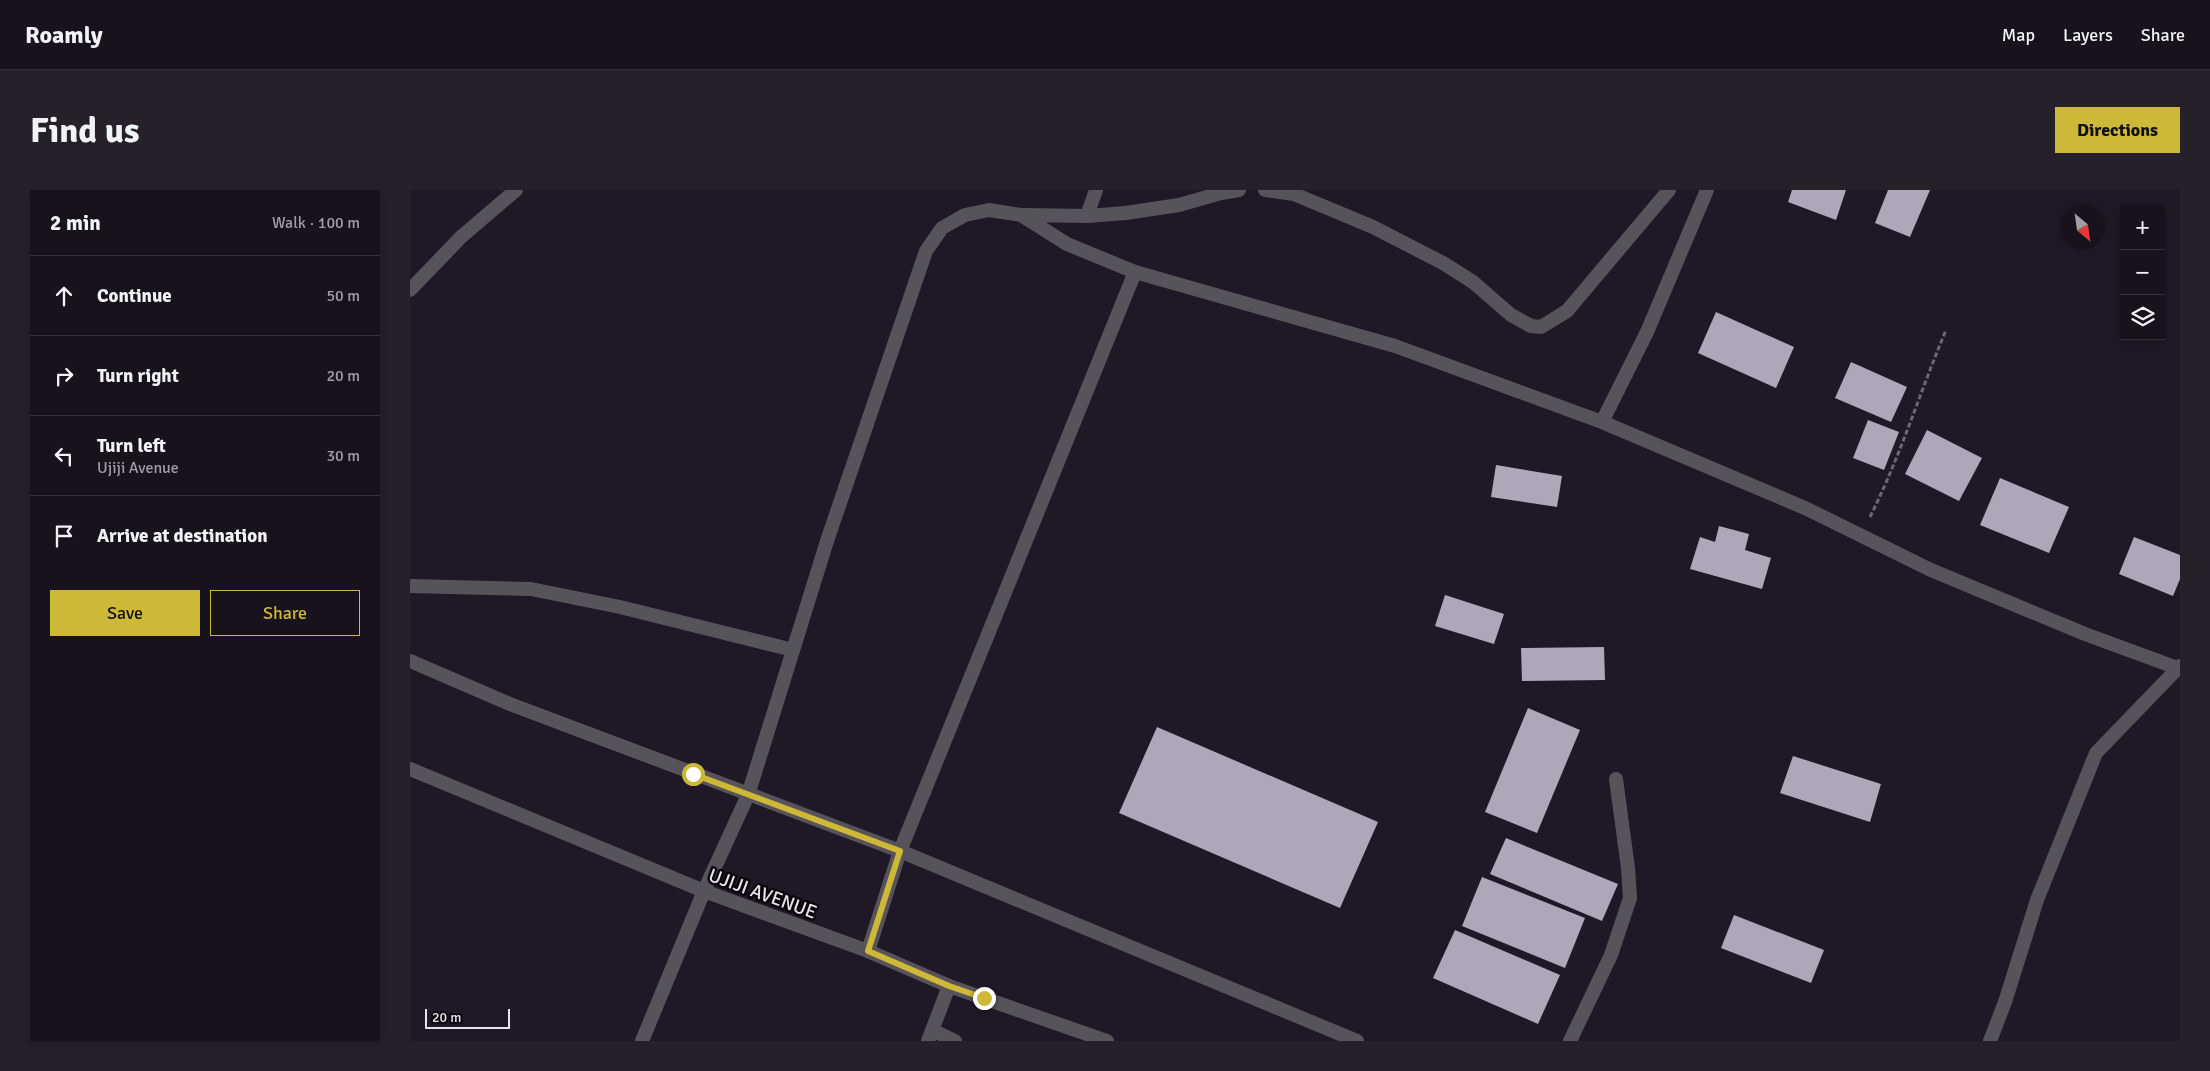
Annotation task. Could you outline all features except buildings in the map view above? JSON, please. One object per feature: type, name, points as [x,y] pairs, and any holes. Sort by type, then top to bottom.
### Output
[{"type":"street","points":[[410,290],[461,237],[516,190]]},
{"type":"street","points":[[1087,216],[1096,190]]},
{"type":"street","points":[[642,1041],[704,891],[748,795],[834,523],[926,251],[942,228],[964,215],[989,210],[1021,215],[1087,216],[1126,213],[1179,205],[1239,190]]},
{"type":"street","points":[[1265,190],[1294,194],[1373,227],[1443,263],[1474,282],[1511,315],[1531,326],[1541,327],[1567,311],[1669,190]]},
{"type":"street","points":[[1602,422],[1647,332],[1707,190]]},
{"type":"street","points":[[1021,215],[1067,244],[1135,272],[1395,346],[1602,422],[1805,508],[1949,578],[2085,634],[2180,668],[2096,753],[2037,900],[2005,1002],[1990,1041]]},
{"type":"street","points":[[868,951],[900,851],[1135,272]]},
{"type":"street","points":[[410,586],[531,589],[620,607],[793,650]]},
{"type":"street","points":[[410,661],[510,704],[900,851],[1356,1041]]},
{"type":"street","name":"UJIJI AVENUE","points":[[410,769],[704,891],[868,951],[949,986],[1107,1041]]},
{"type":"street","points":[[1570,1041],[1611,955],[1630,898],[1628,868],[1616,779]]},
{"type":"street","points":[[949,986],[930,1035],[956,1041]]},
{"type":"path","points":[[1861,536],[1888,482],[1918,398],[1946,330]]},
{"type":"route","points":[[693,774],[900,851],[868,951],[949,986],[984,998]]}]
